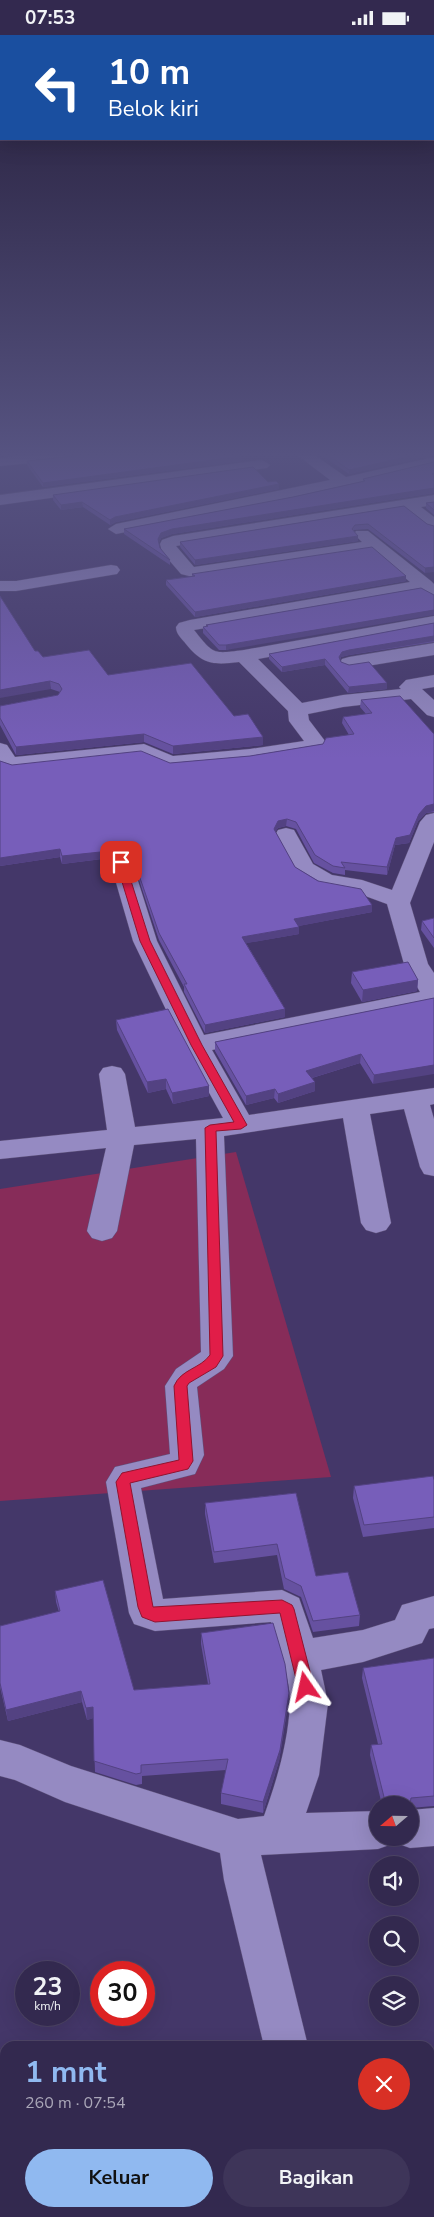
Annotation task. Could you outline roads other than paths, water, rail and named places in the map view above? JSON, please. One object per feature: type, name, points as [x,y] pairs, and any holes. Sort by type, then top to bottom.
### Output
[{"type":"street","points":[[175,556],[187,570],[193,573],[305,556]]},
{"type":"street","points":[[390,556],[427,582]]},
{"type":"street","points":[[0,587],[111,570]]},
{"type":"street","points":[[427,582],[185,627],[185,631],[204,656],[215,659],[244,656],[434,621]]},
{"type":"street","points":[[349,663],[434,649]]},
{"type":"street","points":[[0,749],[8,763],[12,764],[144,750],[170,762],[312,747],[316,745],[316,741],[299,721],[298,709],[244,656]]},
{"type":"street","points":[[434,681],[413,684],[409,687],[434,711]]},
{"type":"street","points":[[298,709],[343,701],[414,693]]},
{"type":"street","points":[[196,1045],[434,996],[416,963],[398,900],[413,869],[431,822],[434,819]]},
{"type":"street","points":[[286,835],[304,868],[326,881],[362,887],[398,900]]},
{"type":"street","points":[[121,862],[145,941],[196,1045],[226,1127],[217,1356],[211,1363],[183,1380],[181,1386],[187,1455],[183,1465],[127,1477],[123,1482],[147,1613],[155,1615],[282,1607],[286,1609],[300,1657],[309,1703],[299,1775],[241,1860],[255,1927],[285,2041]]},
{"type":"street","points":[[102,1231],[122,1138],[118,1101],[112,1073]]},
{"type":"street","points":[[0,1150],[226,1127],[424,1098],[434,1167]]},
{"type":"street","points":[[355,1108],[376,1223]]},
{"type":"street","points":[[300,1657],[363,1646],[409,1632],[415,1616],[434,1612]]},
{"type":"street","points":[[0,1758],[20,1763],[66,1783],[258,1836],[369,1830]]},
{"type":"street","points":[[419,1828],[434,1827]]}]
